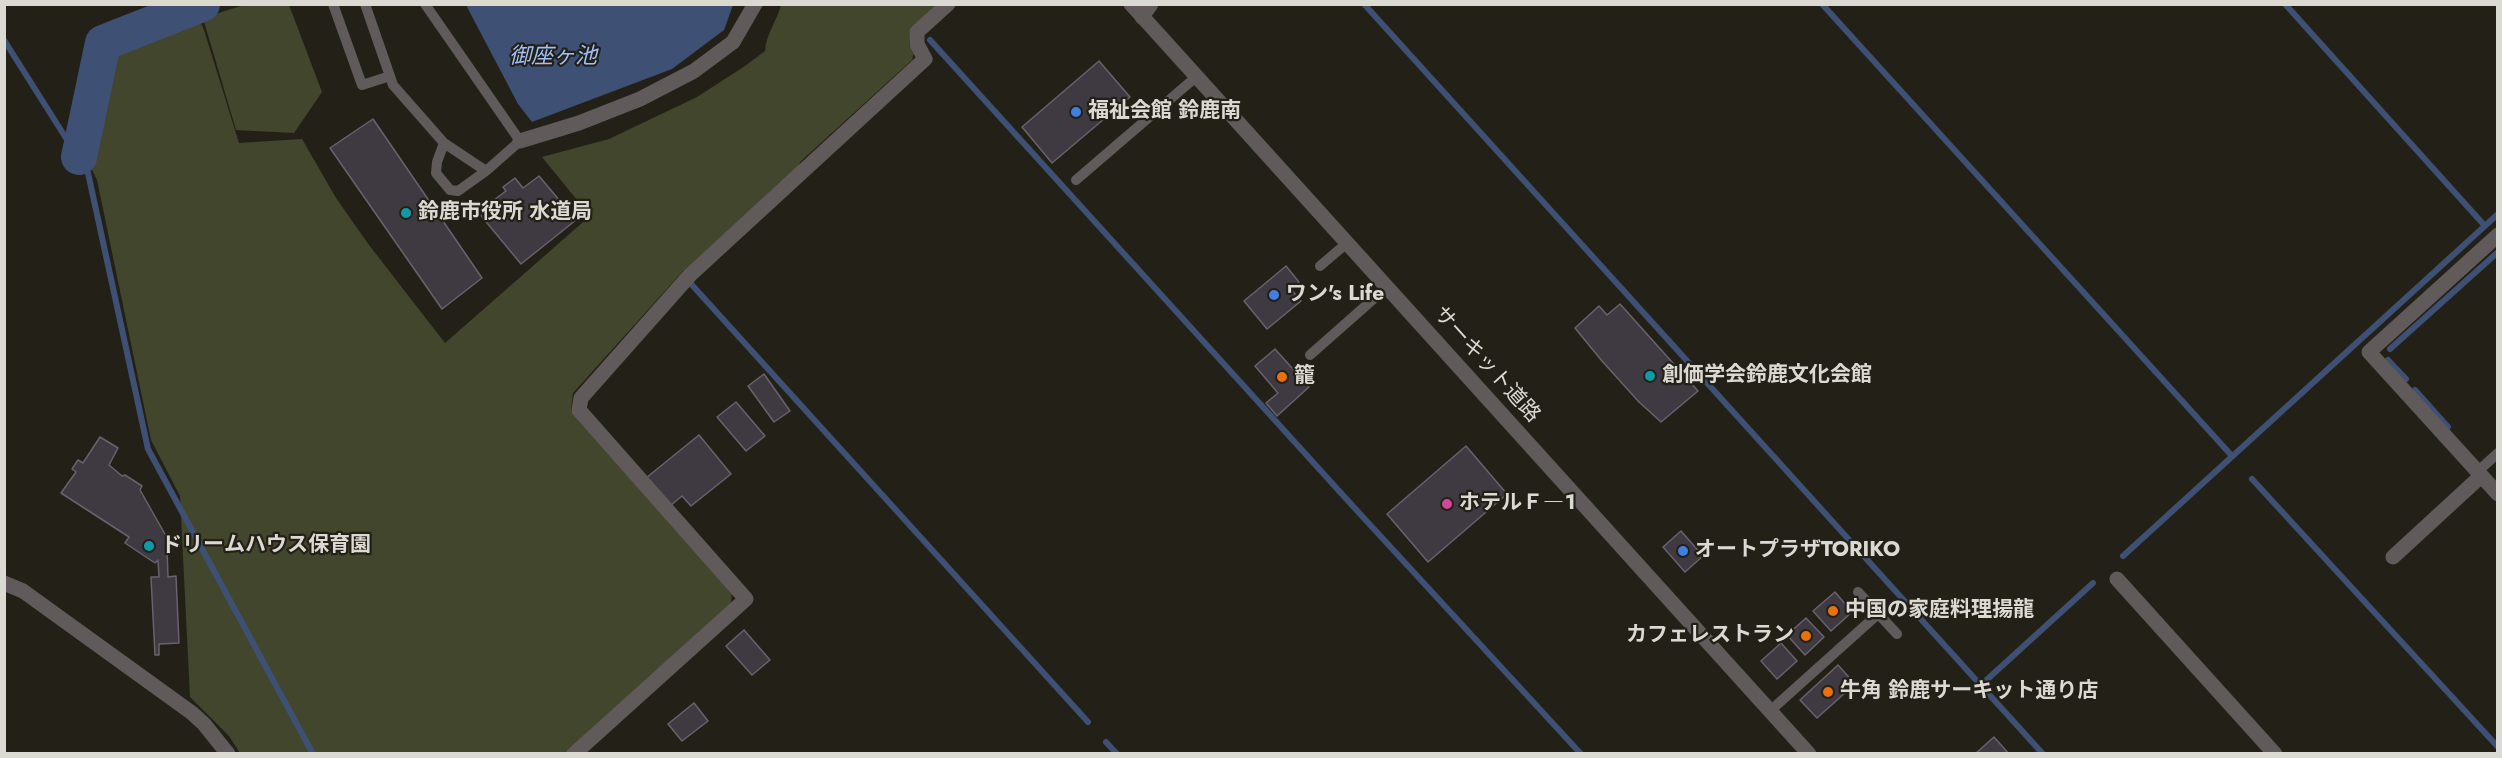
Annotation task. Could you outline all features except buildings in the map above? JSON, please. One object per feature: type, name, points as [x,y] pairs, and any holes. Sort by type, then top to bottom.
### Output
[{"type":"street","points":[[520,141],[579,123],[640,99],[694,71],[734,42],[756,4]]},
{"type":"street","points":[[574,753],[746,599],[579,410],[581,398],[690,275],[925,59],[917,44],[917,32],[948,4]]},
{"type":"street","name":"サーキット道路","points":[[1131,4],[1147,11],[1196,77],[1809,753]]},
{"type":"street","points":[[2498,235],[2369,352],[2478,475],[2498,494]]},
{"type":"street","points":[[2392,557],[2478,475]]},
{"type":"street","points":[[2117,579],[2275,753]]},
{"type":"street","points":[[4,583],[23,591],[192,713],[210,730],[228,753]]},
{"type":"lane","points":[[333,4],[362,85],[390,76]]},
{"type":"lane","points":[[365,4],[393,85],[444,143],[486,171]]},
{"type":"lane","points":[[425,4],[520,141],[486,171],[458,191],[450,190],[436,173],[437,162],[444,143]]},
{"type":"lane","points":[[1076,180],[1196,77]]},
{"type":"lane","points":[[1320,266],[1347,243]]},
{"type":"lane","points":[[1310,355],[1387,286]]},
{"type":"lane","points":[[2478,475],[2498,453]]},
{"type":"lane","points":[[1858,592],[1897,634]]},
{"type":"lane","points":[[1770,711],[1878,614]]},
{"type":"green space","points":[[247,4],[289,5],[322,92],[294,133],[236,130],[203,18]]},
{"type":"green space","points":[[781,5],[938,5],[910,30],[909,45],[914,53],[912,60],[800,162],[797,169],[683,271],[573,393],[571,410],[732,590],[731,605],[567,753],[240,753],[229,736],[190,697],[180,496],[151,440],[97,180],[84,154],[93,146],[90,128],[108,47],[197,14],[239,143],[302,139],[336,198],[369,245],[445,343],[590,216],[542,157],[609,139],[697,97],[765,51],[767,39]]},
{"type":"water","name":"御座ヶ池","points":[[466,5],[733,5],[724,30],[672,69],[532,122],[518,104]]},
{"type":"waterway","points":[[79,157],[103,43],[202,4]]},
{"type":"waterway","points":[[1364,4],[2043,754]]},
{"type":"waterway","points":[[1822,4],[2232,456]]},
{"type":"waterway","points":[[2285,4],[2485,226]]},
{"type":"waterway","points":[[4,40],[88,173],[148,449],[313,754]]},
{"type":"waterway","points":[[930,40],[1581,754]]},
{"type":"waterway","points":[[2123,556],[2498,214]]},
{"type":"waterway","points":[[2390,349],[2498,252]]},
{"type":"waterway","points":[[692,285],[1088,722]]},
{"type":"waterway","points":[[2388,360],[2406,379]]},
{"type":"waterway","points":[[2415,390],[2448,427]]},
{"type":"waterway","points":[[2252,479],[2498,747]]},
{"type":"waterway","points":[[1981,685],[2093,583]]},
{"type":"waterway","points":[[1106,742],[1117,754]]},
{"type":"place","name":"福祉会館 鈴鹿南","points":[[1076,112]]},
{"type":"place","name":"鈴鹿市役所 水道局","points":[[406,213]]},
{"type":"place","name":"ワン's Life","points":[[1274,295]]},
{"type":"place","name":"創価学会鈴鹿文化会館","points":[[1650,376]]},
{"type":"place","name":"籠","points":[[1282,377]]},
{"type":"place","name":"ホテルＦ―１","points":[[1447,504]]},
{"type":"place","name":"ドリームハウス保育園","points":[[149,546]]},
{"type":"place","name":"オートプラザTORIKO","points":[[1683,551]]},
{"type":"place","name":"中国の家庭料理揚龍","points":[[1833,611]]},
{"type":"place","name":"カフェレストラン","points":[[1806,636]]},
{"type":"place","name":"牛角 鈴鹿サーキット通り店","points":[[1828,692]]}]
